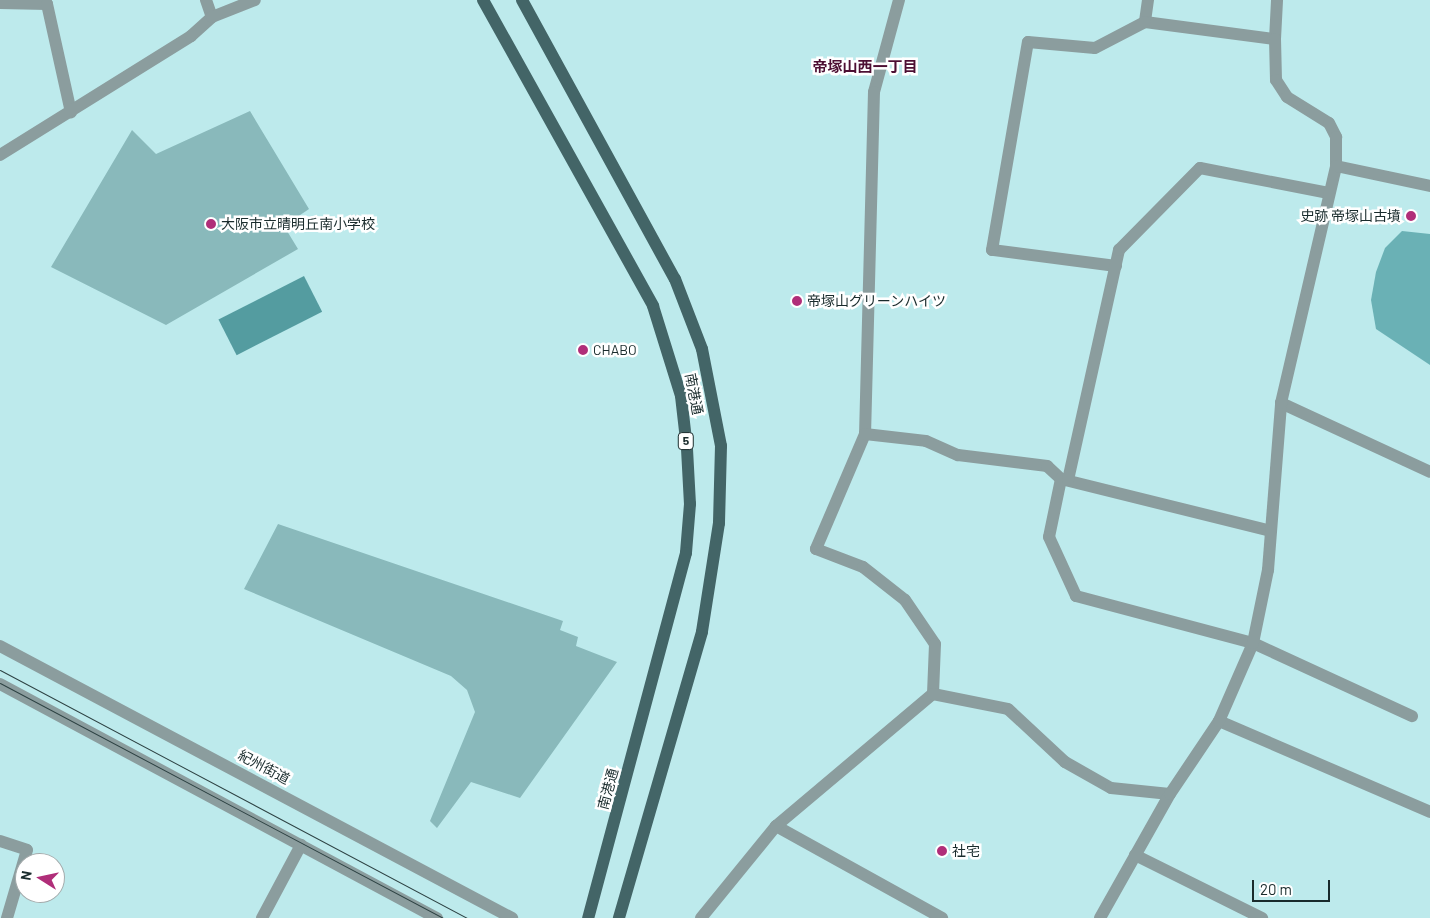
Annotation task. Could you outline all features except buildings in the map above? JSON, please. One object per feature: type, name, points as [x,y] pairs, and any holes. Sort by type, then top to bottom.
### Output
[{"type":"main road","name":"南港通","points":[[482,0],[653,306],[676,378],[687,449],[690,504],[686,553],[588,918]]},
{"type":"main road","name":"南港通","points":[[522,0],[675,279],[702,349],[721,446],[720,523],[702,632],[619,918]]},
{"type":"street","points":[[206,0],[212,17]]},
{"type":"street","points":[[0,155],[191,36],[212,17],[255,0]]},
{"type":"street","points":[[701,918],[776,826],[933,694],[935,644],[905,600],[863,567],[816,549],[865,434],[874,92],[898,0]]},
{"type":"street","points":[[1145,22],[1148,0]]},
{"type":"street","points":[[1100,918],[1170,794],[1219,720],[1253,643],[1271,531],[1281,403],[1336,166],[1336,137],[1329,124],[1287,97],[1276,80],[1274,39],[1277,0]]},
{"type":"street","points":[[0,3],[47,2],[71,112]]},
{"type":"street","points":[[1116,266],[992,250],[1028,42],[1095,48],[1145,22],[1274,39]]},
{"type":"street","points":[[1336,166],[1430,186]]},
{"type":"street","points":[[1329,194],[1200,168],[1119,250],[1064,480],[1048,537],[1076,596],[1253,643],[1412,716]]},
{"type":"street","points":[[1281,403],[1430,472]]},
{"type":"street","points":[[865,434],[926,441],[958,455],[1047,466],[1064,480],[1271,531]]},
{"type":"street","name":"紀州街道","points":[[0,646],[512,918]]},
{"type":"street","points":[[0,684],[437,918]]},
{"type":"street","points":[[933,694],[1008,710],[1065,762],[1111,788],[1170,794]]},
{"type":"street","points":[[1219,720],[1430,812]]},
{"type":"street","points":[[776,826],[942,918]]},
{"type":"street","points":[[0,841],[27,850],[7,918]]},
{"type":"street","points":[[262,918],[301,845]]},
{"type":"street","points":[[1136,855],[1262,918]]},
{"type":"shaded area","points":[[250,111],[309,209],[284,226],[298,249],[166,325],[51,267],[132,130],[156,154]]},
{"type":"shaded area","points":[[1402,231],[1430,234],[1430,365],[1376,329],[1371,300],[1376,272],[1385,248]]},
{"type":"shaded area","points":[[304,276],[322,312],[237,355],[218,320]]},
{"type":"shaded area","points":[[278,524],[563,621],[560,630],[578,637],[576,646],[617,662],[520,798],[471,782],[437,828],[430,821],[475,712],[467,690],[451,676],[244,589]]},
{"type":"tram line","points":[[0,670],[467,918]]},
{"type":"tram line","points":[[0,683],[443,918]]},
{"type":"place","name":"史跡 帝塚山古墳","points":[[1411,216]]},
{"type":"place","name":"大阪市立晴明丘南小学校","points":[[211,224]]},
{"type":"place","name":"帝塚山グリーンハイツ","points":[[797,301]]},
{"type":"place","name":"CHABO","points":[[583,350]]},
{"type":"place","name":"社宅","points":[[942,851]]},
{"type":"district","name":"帝塚山西一丁目","points":[[865,67]]}]
